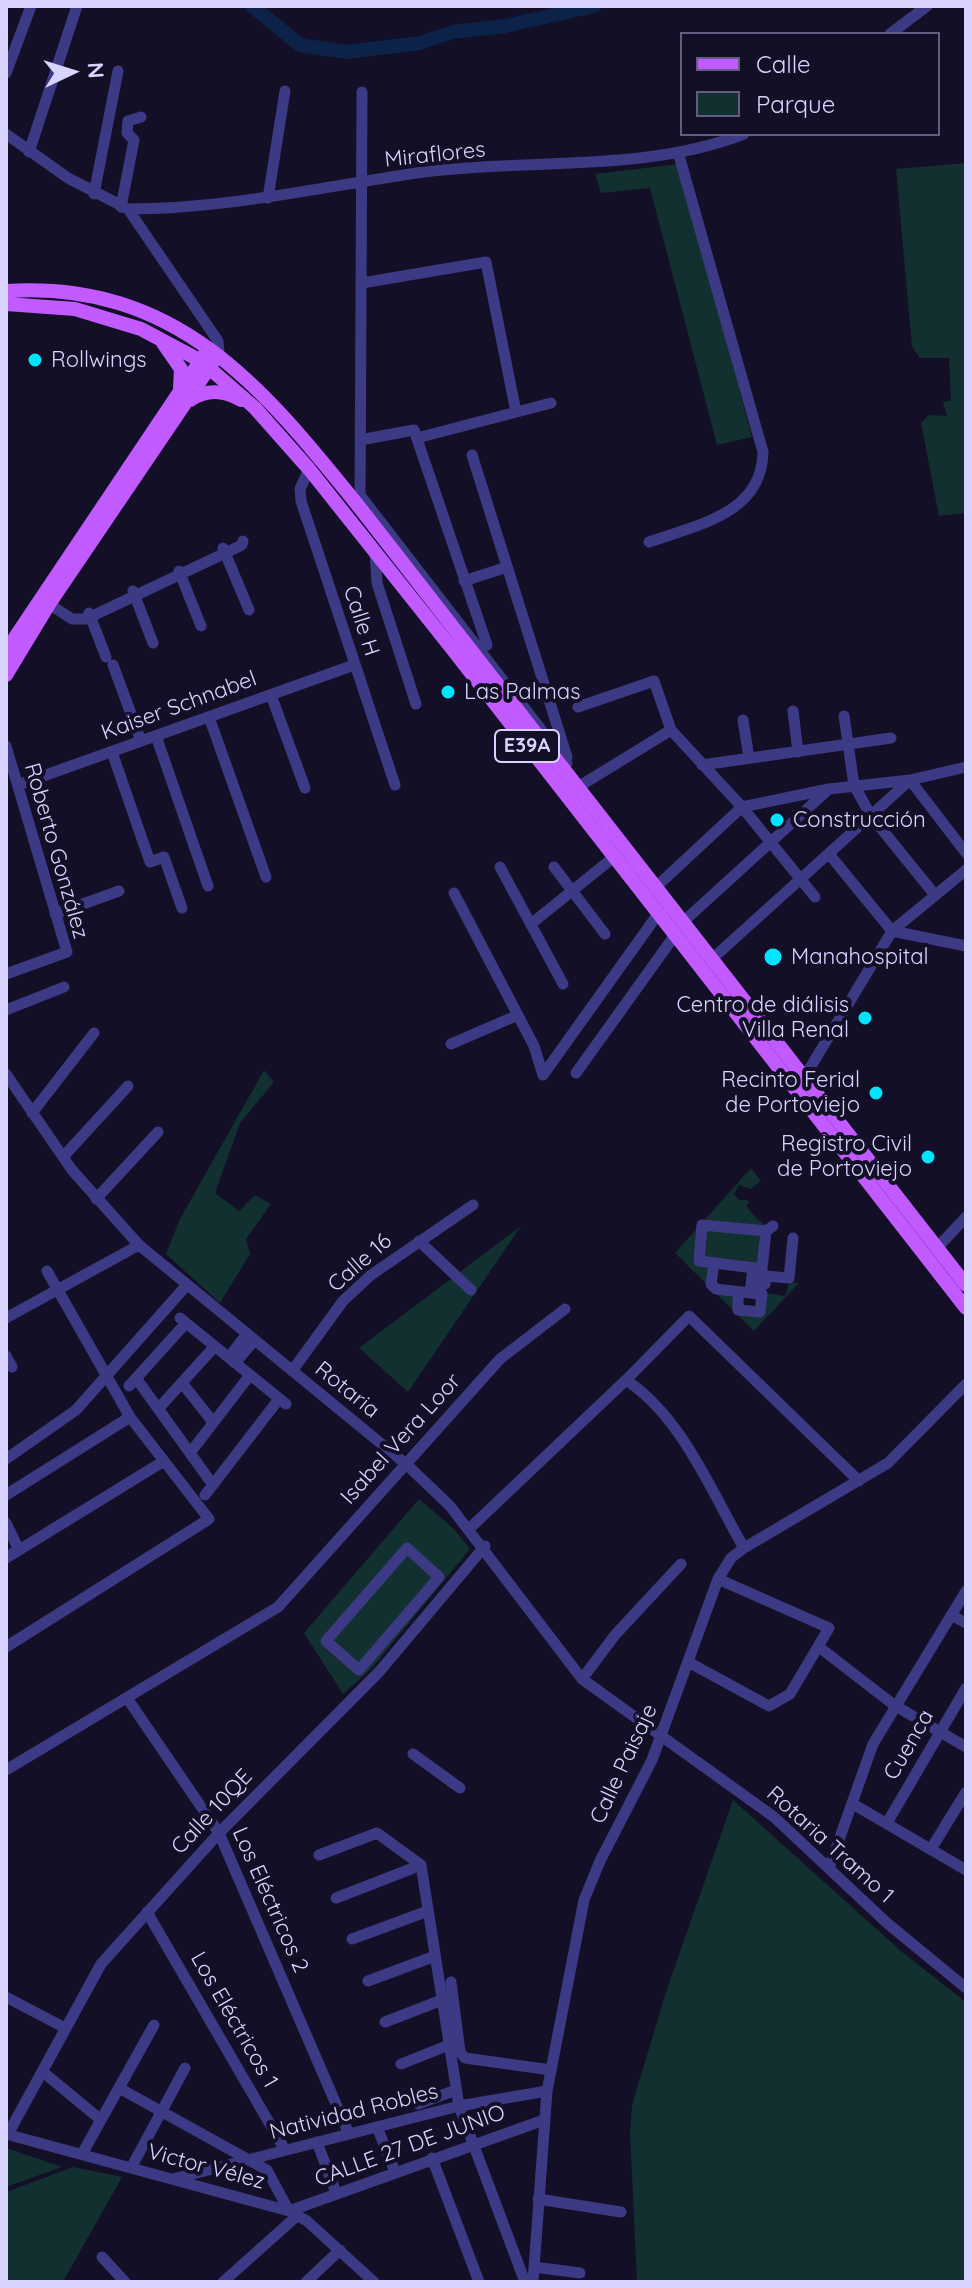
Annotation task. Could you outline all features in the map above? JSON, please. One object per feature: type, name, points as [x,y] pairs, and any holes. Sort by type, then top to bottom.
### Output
[{"type":"main road","name":"E39A","points":[[6,291],[52,292],[107,302],[152,317],[214,350],[283,414],[360,501],[466,637],[656,887],[679,928],[966,1308]]},
{"type":"main road","name":"E39A","points":[[6,304],[75,309],[149,333],[205,364],[265,417],[375,552],[658,914],[679,928]]},
{"type":"main road","points":[[6,675],[180,401],[182,382],[178,362],[149,333]]},
{"type":"main road","points":[[6,651],[214,350]]},
{"type":"main road","points":[[180,401],[204,393],[223,392],[238,398],[265,417]]},
{"type":"main road","name":"E39A","points":[[696,950],[712,959],[966,1285]]},
{"type":"street","points":[[6,73],[31,6]]},
{"type":"street","points":[[29,152],[77,6]]},
{"type":"street","points":[[893,32],[927,6]]},
{"type":"street","points":[[94,194],[118,71]]},
{"type":"street","points":[[268,198],[285,91]]},
{"type":"street","points":[[360,501],[362,92]]},
{"type":"street","points":[[125,208],[134,140],[127,133],[128,121],[141,117]]},
{"type":"street","points":[[6,134],[94,194],[125,208],[218,341],[214,350]]},
{"type":"street","name":"Miraflores","points":[[125,208],[268,198],[424,172],[582,163],[678,152],[737,136]]},
{"type":"street","points":[[649,542],[733,510],[754,489],[763,452],[712,263],[678,152]]},
{"type":"street","points":[[362,283],[486,262],[516,412]]},
{"type":"street","points":[[417,438],[551,403]]},
{"type":"street","points":[[360,440],[414,430],[487,645]]},
{"type":"street","points":[[472,455],[569,765],[578,784],[671,730]]},
{"type":"street","name":"Calle H","points":[[309,469],[300,489],[301,501],[395,785]]},
{"type":"street","points":[[51,601],[75,620],[225,550],[249,610]]},
{"type":"street","points":[[375,552],[377,583],[416,704]]},
{"type":"street","points":[[464,581],[507,567]]},
{"type":"street","points":[[179,572],[201,626]]},
{"type":"street","points":[[377,583],[380,577],[391,573]]},
{"type":"street","points":[[134,593],[153,643]]},
{"type":"street","points":[[90,614],[141,741]]},
{"type":"street","points":[[479,624],[466,637],[569,765]]},
{"type":"street","name":"Kaiser Schnabel","points":[[18,785],[354,665]]},
{"type":"street","points":[[578,707],[654,681],[671,730],[742,807],[815,897]]},
{"type":"street","points":[[271,695],[305,788]]},
{"type":"street","points":[[793,711],[798,752]]},
{"type":"street","points":[[844,716],[854,785],[871,816],[935,895]]},
{"type":"street","points":[[209,717],[266,877]]},
{"type":"street","points":[[743,720],[749,758]]},
{"type":"street","points":[[156,736],[208,886]]},
{"type":"street","points":[[702,765],[891,738]]},
{"type":"street","name":"Roberto González","points":[[6,746],[67,952],[6,974]]},
{"type":"street","points":[[112,752],[150,862],[164,857],[182,908]]},
{"type":"street","points":[[656,887],[742,807],[829,789],[910,780],[966,767]]},
{"type":"street","points":[[712,959],[910,780]]},
{"type":"street","points":[[910,780],[966,853]]},
{"type":"street","points":[[576,1073],[679,928],[829,789]]},
{"type":"street","points":[[829,854],[892,931],[966,946]]},
{"type":"street","points":[[531,924],[614,857]]},
{"type":"street","points":[[500,867],[563,984]]},
{"type":"street","points":[[554,867],[605,934]]},
{"type":"street","points":[[804,1078],[892,931],[966,870]]},
{"type":"street","points":[[55,914],[119,891]]},
{"type":"street","points":[[454,893],[534,1046],[543,1075],[658,914]]},
{"type":"street","points":[[6,1010],[64,987]]},
{"type":"street","points":[[451,1044],[518,1015]]},
{"type":"street","points":[[32,1113],[94,1033]]},
{"type":"street","name":"Rotaria","points":[[6,1074],[63,1157],[96,1199],[139,1245],[406,1464],[485,1546],[561,1656],[582,1679],[661,1737]]},
{"type":"street","points":[[63,1157],[128,1086]]},
{"type":"street","points":[[96,1199],[158,1132]]},
{"type":"street","name":"Calle 16","points":[[292,1371],[343,1301],[419,1241],[473,1205]]},
{"type":"street","points":[[937,1248],[966,1217]]},
{"type":"street","points":[[752,1291],[770,1233],[705,1223],[697,1258],[757,1268]]},
{"type":"street","points":[[714,1263],[711,1284],[716,1289],[752,1291],[765,1284],[766,1276],[789,1278],[793,1238]]},
{"type":"street","points":[[419,1241],[471,1290]]},
{"type":"street","points":[[6,1318],[139,1245]]},
{"type":"street","points":[[6,1647],[209,1519],[130,1417],[47,1271]]},
{"type":"street","points":[[6,1459],[71,1414],[186,1286]]},
{"type":"street","name":"Isabel Vera Loor","points":[[6,1770],[278,1607],[500,1359],[565,1309]]},
{"type":"street","points":[[470,1528],[689,1316],[859,1481]]},
{"type":"street","points":[[183,1320],[215,1346],[283,1402],[209,1490],[190,1453],[158,1409],[132,1382],[183,1320]]},
{"type":"street","points":[[232,1360],[250,1338]]},
{"type":"street","points":[[158,1409],[215,1346]]},
{"type":"street","points":[[190,1453],[250,1375]]},
{"type":"street","points":[[626,1380],[655,1403],[672,1424],[744,1548]]},
{"type":"street","points":[[182,1383],[213,1422]]},
{"type":"street","name":"Calle Paisaje","points":[[533,2282],[547,2091],[584,1900],[600,1861],[644,1779],[718,1579],[731,1558],[744,1548],[897,1456],[966,1384]]},
{"type":"street","points":[[6,1495],[130,1417]]},
{"type":"street","points":[[6,1558],[164,1461]]},
{"type":"street","points":[[6,1523],[19,1550]]},
{"type":"street","name":"Calle 10QE","points":[[7,2134],[101,1964],[219,1833],[379,1672],[485,1546]]},
{"type":"street","points":[[407,1548],[439,1577],[359,1670],[326,1641],[407,1548]]},
{"type":"street","points":[[582,1679],[615,1635],[681,1564]]},
{"type":"street","points":[[688,1662],[769,1706],[790,1694],[829,1628],[718,1579]]},
{"type":"street","points":[[829,1868],[873,1744],[966,1591]]},
{"type":"street","points":[[951,1615],[966,1623]]},
{"type":"street","points":[[819,1647],[894,1705],[966,1747]]},
{"type":"street","name":"Cuenca","points":[[887,1823],[966,1688]]},
{"type":"street","name":"Los Eléctricos 2","points":[[127,1698],[219,1833],[349,2134]]},
{"type":"street","name":"Rotaria Tramo 1","points":[[661,1737],[757,1803],[904,1939],[966,1988]]},
{"type":"street","points":[[413,1754],[460,1788]]},
{"type":"street","points":[[931,1849],[966,1792]]},
{"type":"street","points":[[853,1804],[966,1870]]},
{"type":"street","points":[[319,1855],[377,1833],[421,1865],[459,2106],[525,2282]]},
{"type":"street","points":[[336,1898],[421,1865]]},
{"type":"street","points":[[352,1939],[428,1911]]},
{"type":"street","name":"Los Eléctricos 1","points":[[147,1912],[285,2150]]},
{"type":"street","points":[[368,1981],[435,1956]]},
{"type":"street","points":[[451,1982],[460,2052],[465,2058],[551,2070]]},
{"type":"street","points":[[6,1997],[65,2028]]},
{"type":"street","points":[[385,2022],[442,2000]]},
{"type":"street","points":[[82,2154],[154,2025]]},
{"type":"street","points":[[401,2064],[449,2045]]},
{"type":"street","points":[[131,2168],[185,2068]]},
{"type":"street","points":[[43,2072],[101,2120]]},
{"type":"street","points":[[119,2088],[267,2170],[294,2213],[223,2282]]},
{"type":"street","points":[[418,2104],[456,2090]]},
{"type":"street","name":"Natividad Robles","points":[[172,2179],[459,2106],[547,2091]]},
{"type":"street","name":"CALLE 27 DE JUNIO","points":[[294,2213],[336,2193],[544,2120]]},
{"type":"street","points":[[377,2127],[395,2172]]},
{"type":"street","name":"Victor Vélez","points":[[7,2134],[294,2213],[374,2282]]},
{"type":"street","points":[[317,2142],[336,2193]]},
{"type":"street","points":[[432,2158],[479,2282]]},
{"type":"street","points":[[538,2199],[621,2212]]},
{"type":"street","points":[[306,2282],[340,2250]]},
{"type":"street","points":[[102,2257],[125,2282]]},
{"type":"street","points":[[534,2267],[580,2273]]},
{"type":"green space","points":[[966,163],[966,513],[939,516],[921,423],[929,415],[947,416],[943,402],[951,400],[949,358],[920,358],[912,347],[896,169]]},
{"type":"green space","points":[[679,164],[752,437],[717,445],[650,188],[601,193],[595,174]]},
{"type":"green space","points":[[264,1070],[274,1082],[240,1123],[215,1193],[239,1211],[255,1195],[271,1204],[246,1239],[250,1254],[220,1303],[166,1254],[180,1219]]},
{"type":"green space","points":[[751,1168],[761,1181],[751,1189],[739,1185],[734,1194],[739,1200],[747,1200],[749,1203],[746,1206],[768,1227],[707,1220],[698,1229],[704,1264],[710,1272],[708,1283],[733,1292],[735,1308],[762,1316],[765,1293],[785,1296],[790,1282],[799,1283],[754,1331],[675,1253]]},
{"type":"green space","points":[[706,1225],[764,1232],[760,1265],[702,1258]]},
{"type":"green space","points":[[521,1226],[408,1392],[359,1348]]},
{"type":"green space","points":[[419,1499],[454,1529],[470,1549],[371,1669],[343,1694],[304,1633]]},
{"type":"green space","points":[[733,1800],[902,1952],[966,2002],[966,2282],[637,2282],[630,2132],[632,2105],[666,1992]]},
{"type":"green space","points":[[6,2148],[62,2167],[6,2187]]},
{"type":"green space","points":[[73,2167],[122,2177],[63,2282],[6,2282],[6,2192]]},
{"type":"waterway","points":[[252,6],[300,45],[346,52],[420,43],[452,32],[505,26],[594,6]]},
{"type":"place","name":"Rollwings","points":[[35,360]]},
{"type":"place","name":"Las Palmas","points":[[448,692]]},
{"type":"place","name":"Construcción","points":[[777,820]]},
{"type":"place","name":"Manahospital","points":[[773,957]]},
{"type":"place","name":"Centro de diálisis Villa Renal","points":[[865,1018]]},
{"type":"place","name":"Recinto Ferial de Portoviejo","points":[[876,1093]]},
{"type":"place","name":"Registro Civil de Portoviejo","points":[[928,1157]]}]
